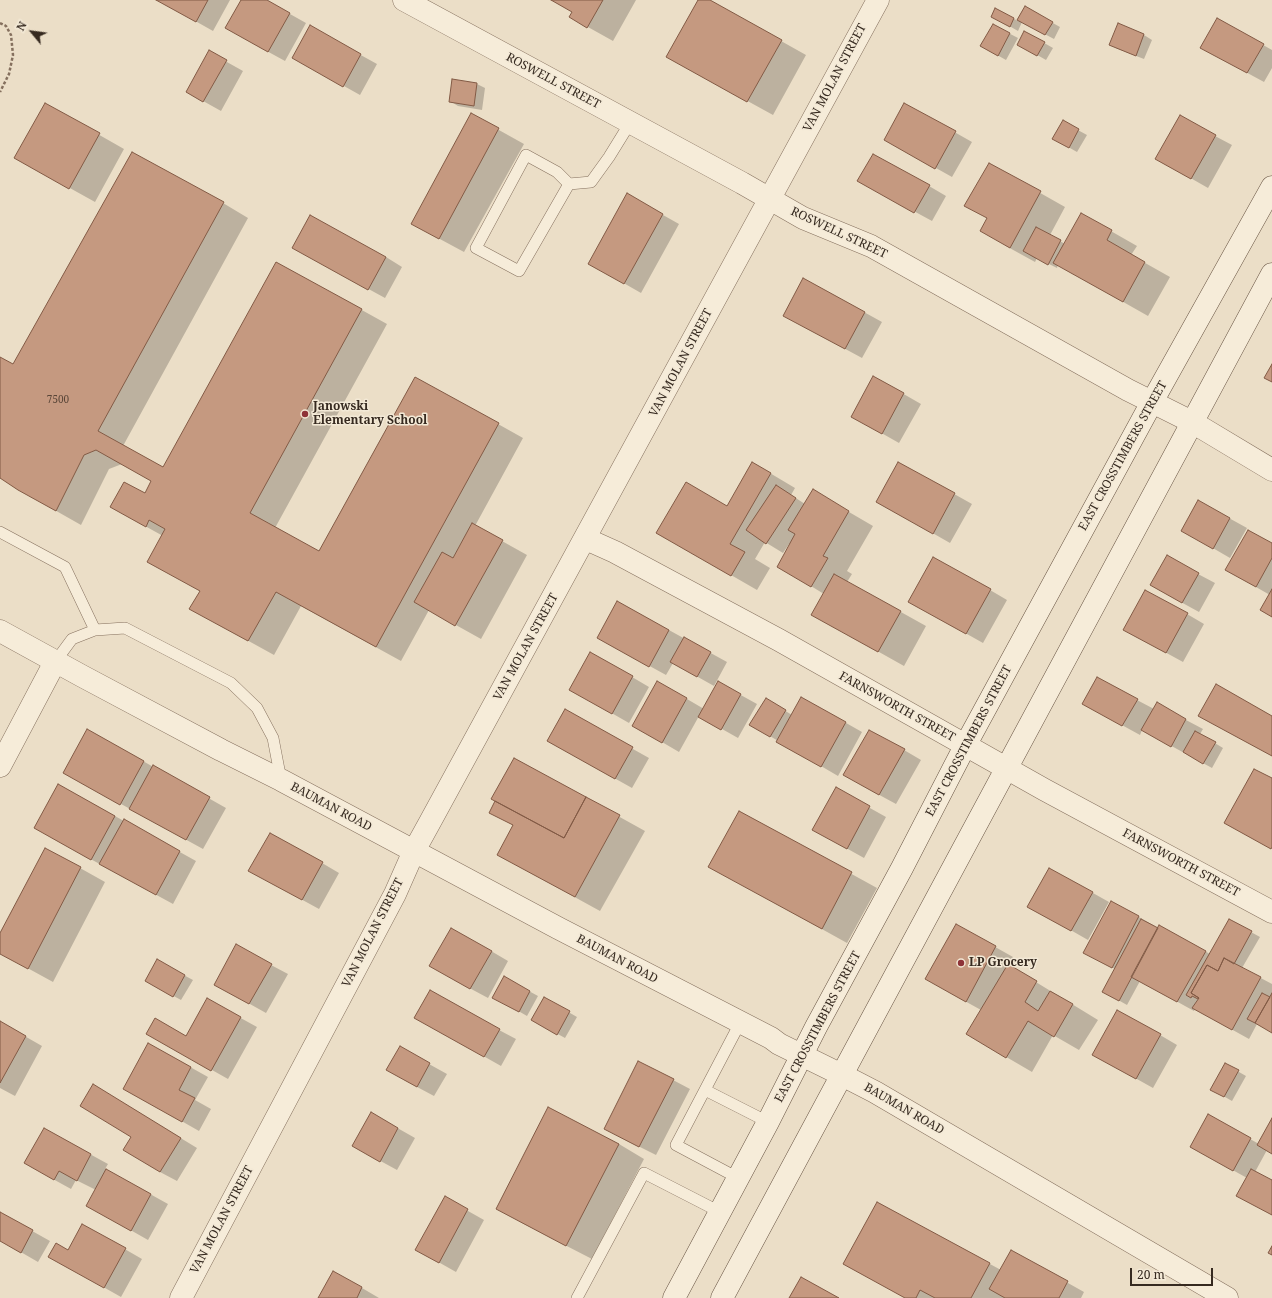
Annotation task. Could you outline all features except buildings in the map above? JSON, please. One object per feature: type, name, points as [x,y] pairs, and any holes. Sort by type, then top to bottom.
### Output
[{"type":"street","name":"ROSWELL STREET","points":[[404,0],[770,198],[803,218],[871,246],[1128,390],[1192,422],[1272,470]]},
{"type":"street","name":"VAN MOLAN STREET","points":[[181,1298],[395,894],[414,851],[586,539],[878,0]]},
{"type":"street","name":"EAST CROSSTIMBERS STREET","points":[[674,1298],[966,746],[1152,402],[1272,188]]},
{"type":"street","points":[[722,1298],[1272,274]]},
{"type":"street","name":"FARNSWORTH STREET","points":[[586,539],[615,552],[779,640],[1007,769],[1272,912]]},
{"type":"street","name":"BAUMAN ROAD","points":[[0,630],[55,662],[281,780],[740,1024],[842,1074],[1228,1298]]},
{"type":"street","points":[[0,766],[55,662]]},
{"type":"lane","points":[[569,184],[591,182],[609,157],[630,123]]},
{"type":"lane","points":[[526,155],[557,172],[569,184],[519,271],[476,248],[526,155]]},
{"type":"lane","points":[[0,532],[65,567],[95,630]]},
{"type":"lane","points":[[55,662],[72,639],[95,630],[125,628],[231,683],[256,708],[273,738],[281,780]]},
{"type":"lane","points":[[738,1178],[676,1145],[740,1024]]},
{"type":"lane","points":[[705,1090],[768,1122]]},
{"type":"lane","points":[[577,1298],[644,1173],[720,1212]]},
{"type":"path","points":[[0,23],[6,26],[11,35],[13,55],[9,74],[0,92]]},
{"type":"place","name":"Janowski Elementary School","points":[[305,414]]},
{"type":"place","name":"LP Grocery","points":[[961,963]]}]
